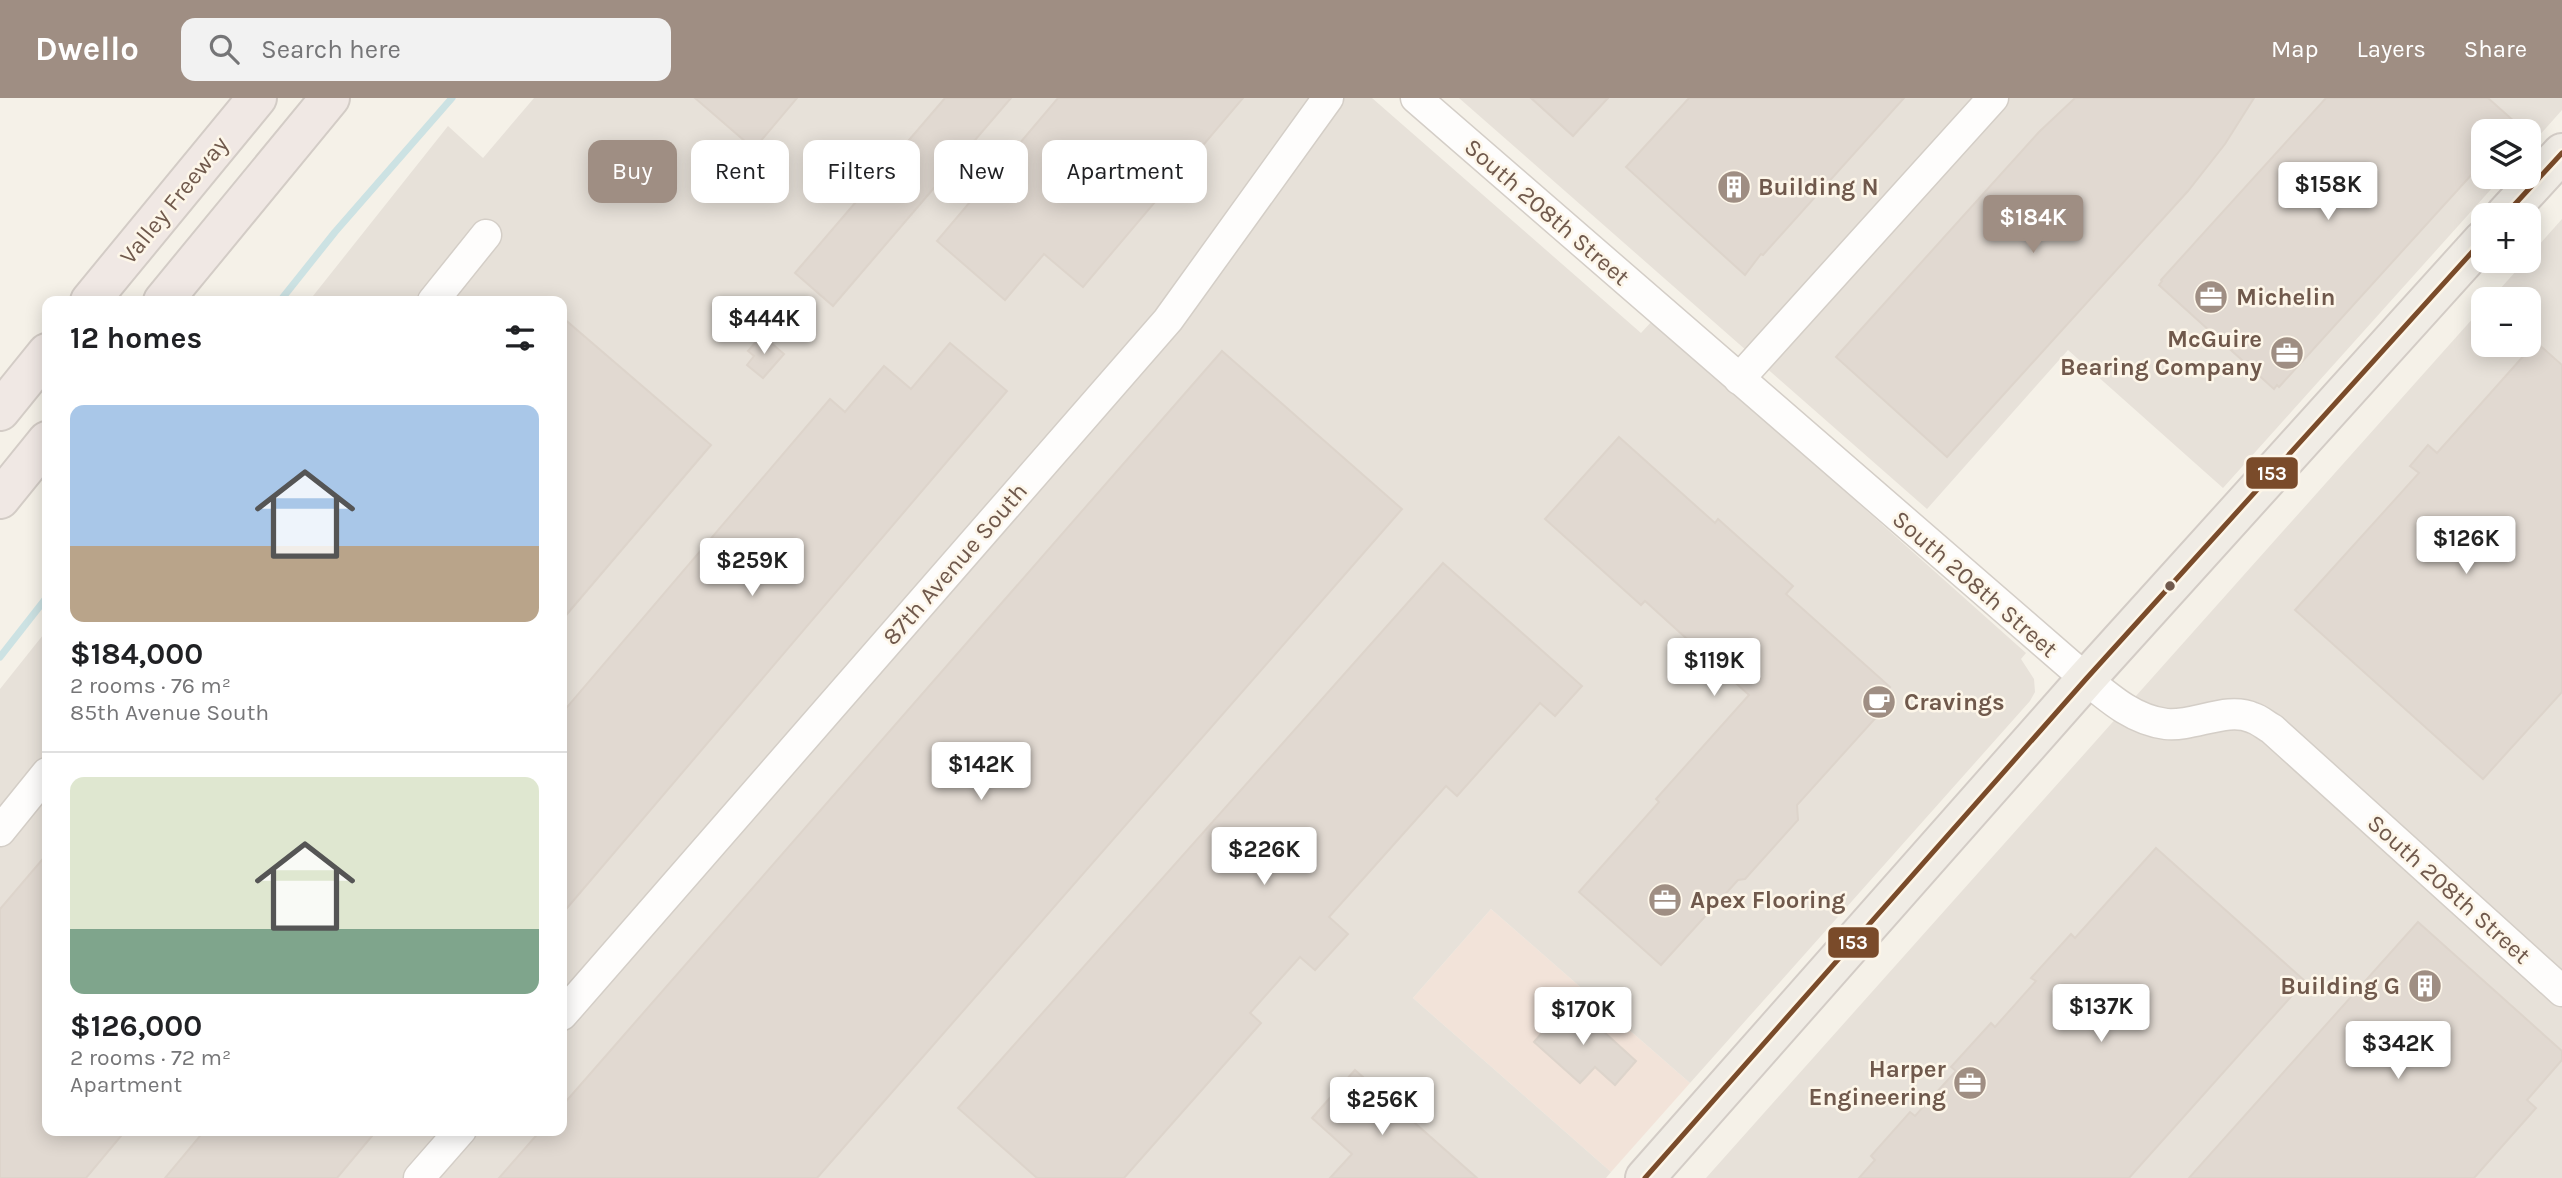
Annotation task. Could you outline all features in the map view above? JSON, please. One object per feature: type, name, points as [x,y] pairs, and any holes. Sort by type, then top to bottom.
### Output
[{"type":"highway","name":"Valley Freeway","points":[[94,296],[257,98]]},
{"type":"highway","points":[[167,296],[330,98]]},
{"type":"highway","points":[[0,411],[42,359]]},
{"type":"highway","points":[[0,499],[42,448]]},
{"type":"main road","points":[[2516,203],[2562,152]]},
{"type":"main road","points":[[1645,1178],[2086,679],[2471,253]]},
{"type":"street","name":"87th Avenue South","points":[[567,1009],[1168,320],[1328,98]]},
{"type":"street","name":"South 208th Street","points":[[1416,98],[2120,706],[2142,718],[2168,724],[2240,715],[2253,717],[2272,729],[2562,991]]},
{"type":"street","points":[[1739,379],[1993,98]]},
{"type":"street","points":[[436,296],[486,235]]},
{"type":"street","points":[[0,831],[42,779]]},
{"type":"street","points":[[419,1178],[456,1136]]},
{"type":"shaded area","points":[[534,98],[1372,98],[1641,333],[1653,320],[2026,653],[2021,659],[2034,679],[2035,692],[2030,701],[1690,1083],[1491,909],[1413,998],[1611,1172],[1606,1178],[0,1178],[0,689],[42,636],[42,1136],[567,1136],[567,296],[313,296],[448,126],[483,158]]},
{"type":"shaded area","points":[[1459,98],[2562,98],[2562,110],[2541,134],[2541,119],[2471,119],[2471,189],[2491,189],[2479,203],[2471,203],[2471,212],[2223,488],[2068,350],[1927,509]]},
{"type":"shaded area","points":[[2562,219],[2562,1178],[1706,1178],[2471,320],[2471,357],[2541,357],[2541,287],[2502,287],[2514,273],[2541,273],[2541,243]]},
{"type":"shaded area","points":[[1491,909],[1690,1083],[1611,1172],[1413,998]]},
{"type":"building","points":[[695,98],[797,98],[762,140],[744,140]]},
{"type":"building","points":[[945,98],[1011,98],[975,140],[934,140],[934,188],[833,306],[795,273],[855,203],[920,203],[920,140],[909,140]]},
{"type":"building","points":[[1058,98],[1243,98],[1207,141],[1042,140],[1042,203],[1154,203],[1083,287],[1044,254],[1005,300],[937,241],[969,203],[1028,203],[1028,140],[1022,140]]},
{"type":"building","points":[[1531,98],[1608,98],[1573,136]]},
{"type":"building","name":"Building N","points":[[1689,98],[1904,98],[1763,255],[1761,254],[1745,275],[1626,167]]},
{"type":"building","points":[[2075,98],[2254,98],[2225,144],[2188,191],[1947,457],[1836,357],[2039,132]]},
{"type":"building","points":[[2326,98],[2488,98],[2512,119],[2471,119],[2471,175],[2279,387],[2277,385],[2274,389],[2159,285]]},
{"type":"building","points":[[567,321],[711,445],[567,614]]},
{"type":"building","points":[[762,335],[784,354],[763,378],[747,365],[754,356],[748,351]]},
{"type":"building","points":[[950,343],[1007,391],[567,908],[567,707],[830,399],[845,412],[884,366],[911,389]]},
{"type":"building","points":[[2541,346],[2562,365],[2562,692],[2483,779],[2295,610],[2419,473],[2410,466],[2428,445],[2437,453],[2523,357],[2541,357]]},
{"type":"building","points":[[1222,351],[1402,509],[817,1178],[499,1178],[536,1136],[567,1136],[567,1100]]},
{"type":"building","points":[[1619,437],[1715,523],[1718,519],[1793,586],[1786,594],[1890,687],[1880,698],[1881,712],[1797,805],[1798,820],[1745,879],[1738,880],[1661,965],[1579,892],[1659,802],[1656,799],[1749,695],[1645,601],[1641,605],[1545,519]]},
{"type":"building","points":[[1443,563],[1582,686],[1555,716],[1540,703],[1457,796],[1446,786],[1329,917],[1348,934],[1315,970],[1300,957],[1250,1013],[1261,1023],[1124,1178],[1037,1178],[958,1108]]},
{"type":"building","points":[[2156,848],[2305,981],[2129,1178],[1859,1178],[1875,1160],[1871,1156],[1910,1112],[1915,1116],[1956,1071],[1951,1067],[1991,1023],[1995,1027],[2036,981],[2031,978],[2071,934],[2075,938]]},
{"type":"building","points":[[42,860],[42,1136],[121,1136],[86,1178],[0,1178],[0,909]]},
{"type":"building","name":"Building G","points":[[2418,922],[2562,1051],[2562,1060],[2527,1100],[2536,1108],[2474,1178],[2189,1178]]},
{"type":"building","points":[[1570,1001],[1636,1061],[1615,1085],[1595,1067],[1580,1083],[1534,1042]]},
{"type":"building","points":[[1355,1070],[1477,1178],[1330,1178],[1352,1154],[1312,1118]]},
{"type":"building","points":[[200,1136],[372,1136],[337,1178],[165,1178]]},
{"type":"waterway","points":[[284,296],[335,232],[452,98]]},
{"type":"waterway","points":[[0,657],[42,603]]},
{"type":"transit line","name":"153","points":[[2516,203],[2562,153]]},
{"type":"transit line","name":"153","points":[[1645,1178],[2086,679],[2471,253]]},
{"type":"place","name":"Building N","points":[[1734,187]]},
{"type":"place","name":"Michelin","points":[[2211,297]]},
{"type":"place","name":"McGuire Bearing Company","points":[[2287,353]]},
{"type":"place","name":"Cravings","points":[[1879,702]]},
{"type":"place","name":"Apex Flooring","points":[[1665,900]]},
{"type":"place","name":"Building G","points":[[2425,986]]},
{"type":"place","name":"Harper Engineering","points":[[1970,1083]]}]
